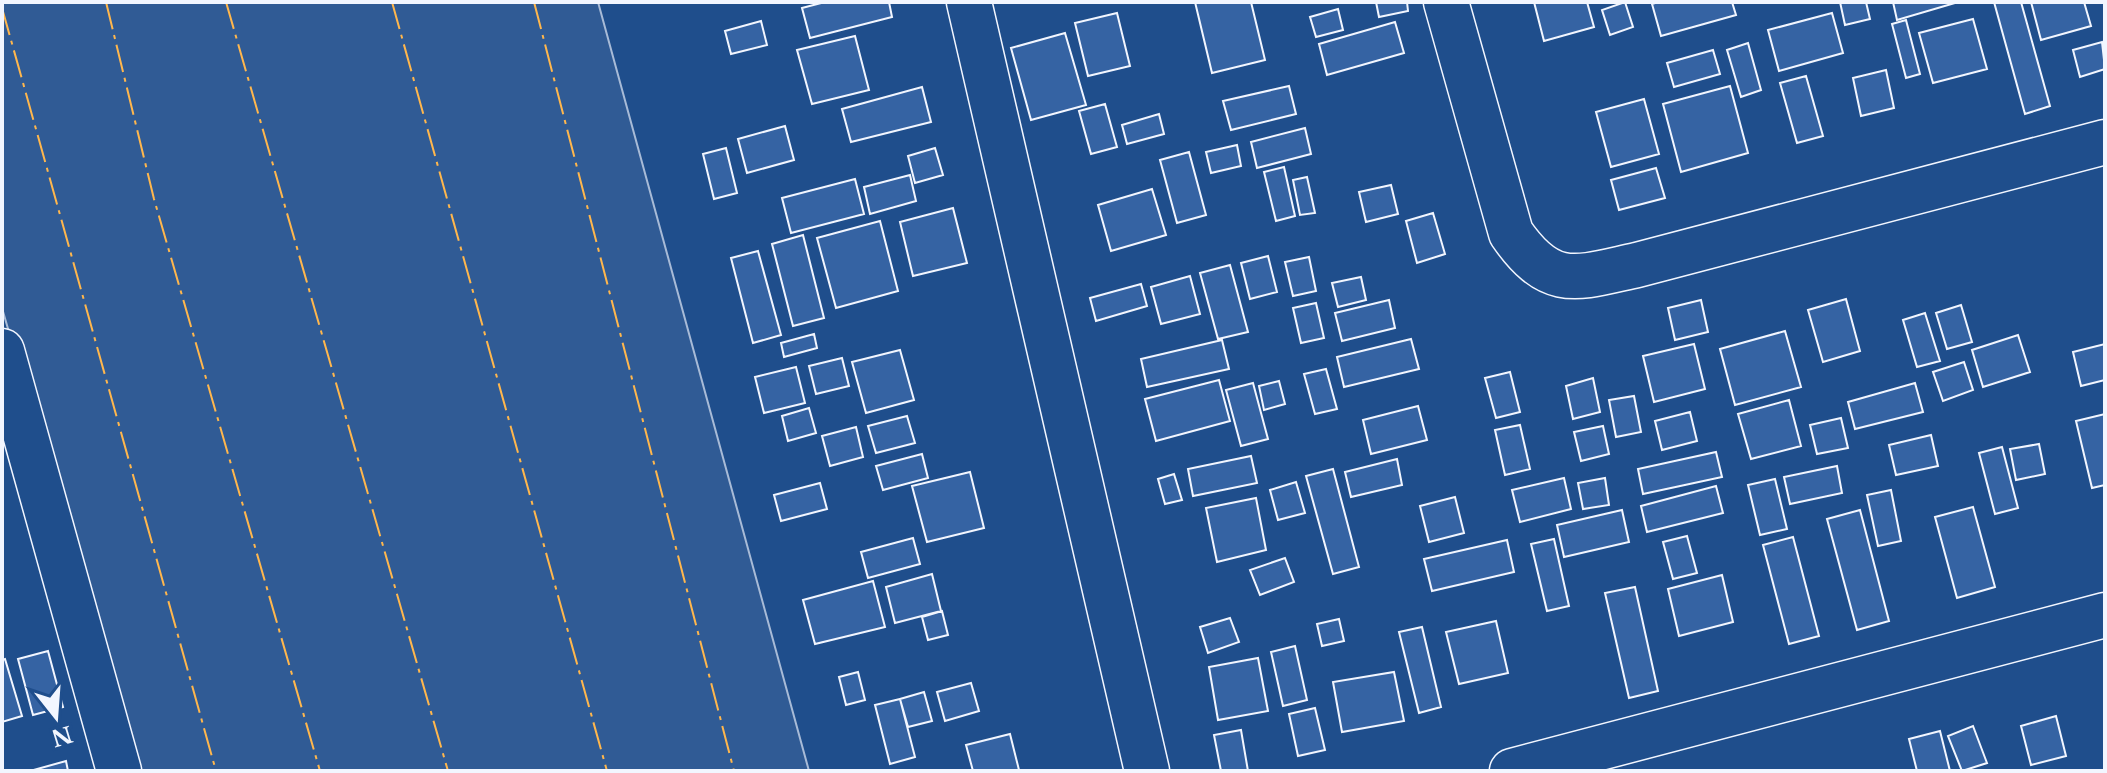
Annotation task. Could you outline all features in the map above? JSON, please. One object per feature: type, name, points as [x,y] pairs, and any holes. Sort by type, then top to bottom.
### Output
[{"type":"street","points":[[969,2],[1147,771]]},
{"type":"street","points":[[1446,2],[1511,233],[1537,263],[1554,274],[1576,278],[1637,265],[2105,142]]},
{"type":"street","points":[[2,351],[119,771]]},
{"type":"street","points":[[1512,771],[1635,754],[2105,615]]},
{"type":"shaded area","points":[[2,2],[598,2],[809,771],[136,771],[2,308]]},
{"type":"building","points":[[825,2],[889,2],[892,17],[810,38],[802,8]]},
{"type":"building","points":[[1195,2],[1251,2],[1265,60],[1212,73]]},
{"type":"building","points":[[1376,2],[1407,2],[1408,11],[1379,17]]},
{"type":"building","points":[[1534,2],[1587,2],[1594,27],[1544,41]]},
{"type":"building","points":[[1625,2],[1633,27],[1610,35],[1602,10]]},
{"type":"building","points":[[1732,2],[1736,15],[1661,36],[1652,4]]},
{"type":"building","points":[[1840,2],[1866,2],[1870,19],[1845,25]]},
{"type":"building","points":[[1893,2],[1955,2],[1955,3],[1897,20]]},
{"type":"building","points":[[1994,2],[2021,2],[2050,106],[2025,114]]},
{"type":"building","points":[[2031,2],[2084,2],[2091,26],[2041,40]]},
{"type":"building","points":[[1338,9],[1343,30],[1316,37],[1310,17]]},
{"type":"building","points":[[1117,13],[1130,66],[1088,76],[1075,23]]},
{"type":"building","points":[[1832,13],[1843,53],[1779,71],[1768,30]]},
{"type":"building","points":[[1973,19],[1987,69],[1933,83],[1919,33]]},
{"type":"building","points":[[1906,20],[1920,74],[1906,78],[1892,24]]},
{"type":"building","points":[[761,21],[767,45],[731,54],[725,31]]},
{"type":"building","points":[[1395,22],[1404,53],[1327,75],[1319,44]]},
{"type":"building","points":[[1065,33],[1086,105],[1031,120],[1011,48]]},
{"type":"building","points":[[855,36],[869,90],[812,104],[797,50]]},
{"type":"building","points":[[2102,42],[2105,69],[2080,77],[2073,50]]},
{"type":"building","points":[[1748,43],[1761,90],[1741,97],[1727,50]]},
{"type":"building","points":[[1713,50],[1720,74],[1674,87],[1667,63]]},
{"type":"building","points":[[1886,70],[1894,108],[1861,116],[1853,78]]},
{"type":"building","points":[[1806,76],[1823,136],[1797,143],[1780,83]]},
{"type":"building","points":[[1289,86],[1296,114],[1231,130],[1223,101]]},
{"type":"building","points":[[1730,86],[1748,153],[1681,172],[1663,104]]},
{"type":"building","points":[[922,87],[931,122],[851,142],[842,109]]},
{"type":"building","points":[[1644,99],[1659,154],[1611,167],[1596,112]]},
{"type":"building","points":[[1105,104],[1117,147],[1091,154],[1079,111]]},
{"type":"building","points":[[1159,114],[1164,134],[1127,144],[1122,125]]},
{"type":"building","points":[[785,126],[794,160],[747,173],[738,139]]},
{"type":"building","points":[[1305,128],[1311,154],[1257,168],[1251,142]]},
{"type":"building","points":[[1237,145],[1241,166],[1211,173],[1206,152]]},
{"type":"building","points":[[726,148],[737,193],[714,199],[703,154]]},
{"type":"building","points":[[935,148],[943,175],[915,183],[908,156]]},
{"type":"building","points":[[1189,152],[1206,215],[1177,223],[1160,160]]},
{"type":"building","points":[[1284,167],[1295,216],[1276,221],[1264,172]]},
{"type":"building","points":[[1656,168],[1665,198],[1619,210],[1611,180]]},
{"type":"building","points":[[910,175],[916,201],[870,214],[864,187]]},
{"type":"building","points":[[1307,177],[1315,213],[1300,215],[1293,180]]},
{"type":"building","points":[[855,179],[864,214],[791,233],[782,198]]},
{"type":"building","points":[[1391,185],[1398,214],[1366,222],[1359,192]]},
{"type":"building","points":[[1152,189],[1166,235],[1111,251],[1098,205]]},
{"type":"building","points":[[953,208],[967,263],[913,276],[900,222]]},
{"type":"building","points":[[1433,213],[1445,254],[1417,263],[1406,221]]},
{"type":"building","points":[[880,221],[898,291],[836,308],[817,238]]},
{"type":"building","points":[[803,235],[824,318],[793,326],[772,244]]},
{"type":"building","points":[[758,251],[781,335],[753,343],[731,258]]},
{"type":"building","points":[[1268,256],[1277,292],[1250,299],[1241,263]]},
{"type":"building","points":[[1309,257],[1316,291],[1293,296],[1285,262]]},
{"type":"building","points":[[1230,265],[1248,332],[1218,339],[1200,273]]},
{"type":"building","points":[[1190,276],[1200,314],[1161,324],[1151,287]]},
{"type":"building","points":[[1361,277],[1366,300],[1338,307],[1332,283]]},
{"type":"building","points":[[1141,284],[1147,306],[1096,321],[1090,298]]},
{"type":"building","points":[[1846,299],[1860,351],[1823,362],[1808,310]]},
{"type":"building","points":[[1389,300],[1395,328],[1342,341],[1335,313]]},
{"type":"building","points":[[1701,300],[1708,332],[1675,340],[1668,308]]},
{"type":"building","points":[[1316,303],[1324,338],[1301,343],[1293,308]]},
{"type":"building","points":[[1961,305],[1972,342],[1947,349],[1936,313]]},
{"type":"building","points":[[1925,313],[1940,361],[1917,367],[1903,320]]},
{"type":"building","points":[[1785,331],[1801,387],[1735,405],[1720,349]]},
{"type":"building","points":[[814,334],[817,348],[784,357],[781,343]]},
{"type":"building","points":[[2018,335],[2030,372],[1983,387],[1972,350]]},
{"type":"building","points":[[1411,339],[1419,369],[1344,387],[1337,357]]},
{"type":"building","points":[[1222,340],[1229,369],[1147,387],[1141,359]]},
{"type":"building","points":[[1694,344],[1705,389],[1654,402],[1643,356]]},
{"type":"building","points":[[2105,344],[2105,380],[2081,386],[2073,352]]},
{"type":"building","points":[[900,350],[914,400],[866,413],[852,362]]},
{"type":"building","points":[[842,358],[849,386],[816,394],[809,366]]},
{"type":"building","points":[[1964,362],[1973,390],[1943,401],[1933,372]]},
{"type":"building","points":[[796,367],[805,403],[764,413],[755,377]]},
{"type":"building","points":[[1326,369],[1337,409],[1315,414],[1304,374]]},
{"type":"building","points":[[1510,372],[1520,412],[1496,418],[1485,378]]},
{"type":"building","points":[[1593,378],[1600,412],[1573,419],[1566,386]]},
{"type":"building","points":[[1219,380],[1230,421],[1156,441],[1145,399]]},
{"type":"building","points":[[1279,381],[1285,404],[1264,410],[1259,386]]},
{"type":"building","points":[[1253,383],[1268,439],[1241,446],[1226,390]]},
{"type":"building","points":[[1915,383],[1923,412],[1855,429],[1848,402]]},
{"type":"building","points":[[1634,396],[1641,432],[1616,437],[1609,400]]},
{"type":"building","points":[[1789,400],[1801,446],[1751,459],[1738,414]]},
{"type":"building","points":[[1418,406],[1427,440],[1371,454],[1363,420]]},
{"type":"building","points":[[809,408],[816,433],[788,441],[782,416]]},
{"type":"building","points":[[1690,412],[1697,441],[1662,450],[1655,421]]},
{"type":"building","points":[[2105,414],[2105,485],[2092,488],[2076,421]]},
{"type":"building","points":[[907,416],[915,443],[876,453],[868,426]]},
{"type":"building","points":[[1841,418],[1848,448],[1817,454],[1810,425]]},
{"type":"building","points":[[1520,425],[1530,469],[1505,475],[1495,430]]},
{"type":"building","points":[[1603,426],[1609,454],[1581,461],[1574,432]]},
{"type":"building","points":[[856,427],[863,457],[830,466],[822,436]]},
{"type":"building","points":[[1931,435],[1938,466],[1896,475],[1889,445]]},
{"type":"building","points":[[2039,444],[2045,474],[2016,480],[2010,449]]},
{"type":"building","points":[[2002,447],[2018,508],[1995,514],[1979,453]]},
{"type":"building","points":[[1716,452],[1722,477],[1643,494],[1638,469]]},
{"type":"building","points":[[922,454],[928,478],[883,490],[876,466]]},
{"type":"building","points":[[1251,456],[1257,483],[1193,496],[1188,469]]},
{"type":"building","points":[[1397,459],[1402,485],[1351,497],[1345,472]]},
{"type":"building","points":[[1837,466],[1842,493],[1790,504],[1784,477]]},
{"type":"building","points":[[1333,469],[1359,567],[1333,574],[1306,476]]},
{"type":"building","points":[[970,472],[984,528],[927,542],[912,486]]},
{"type":"building","points":[[1174,474],[1182,500],[1165,504],[1158,479]]},
{"type":"building","points":[[1564,478],[1571,509],[1520,522],[1512,490]]},
{"type":"building","points":[[1605,478],[1609,505],[1583,509],[1578,483]]},
{"type":"building","points":[[1775,479],[1787,529],[1760,535],[1748,485]]},
{"type":"building","points":[[1296,482],[1305,513],[1278,520],[1270,490]]},
{"type":"building","points":[[820,483],[827,509],[781,521],[774,495]]},
{"type":"building","points":[[1716,486],[1723,513],[1647,532],[1641,506]]},
{"type":"building","points":[[1891,490],[1901,541],[1878,546],[1867,495]]},
{"type":"building","points":[[1455,497],[1464,533],[1429,542],[1420,506]]},
{"type":"building","points":[[1256,498],[1266,550],[1217,562],[1206,508]]},
{"type":"building","points":[[1973,507],[1995,587],[1957,598],[1935,517]]},
{"type":"building","points":[[1622,510],[1629,542],[1564,557],[1557,525]]},
{"type":"building","points":[[1860,510],[1889,621],[1857,630],[1827,519]]},
{"type":"building","points":[[1687,536],[1697,573],[1673,579],[1663,542]]},
{"type":"building","points":[[1793,537],[1819,636],[1789,644],[1763,545]]},
{"type":"building","points":[[913,538],[920,564],[868,578],[861,552]]},
{"type":"building","points":[[1554,539],[1569,606],[1547,611],[1531,544]]},
{"type":"building","points":[[1507,540],[1514,572],[1432,591],[1424,559]]},
{"type":"building","points":[[1285,558],[1294,582],[1260,595],[1250,570]]},
{"type":"building","points":[[932,574],[941,611],[895,623],[886,587]]},
{"type":"building","points":[[1722,575],[1733,622],[1679,636],[1668,589]]},
{"type":"building","points":[[873,581],[885,627],[815,644],[803,600]]},
{"type":"building","points":[[1635,587],[1658,691],[1629,698],[1605,593]]},
{"type":"building","points":[[942,611],[948,635],[928,640],[922,617]]},
{"type":"building","points":[[1230,618],[1239,642],[1208,653],[1200,627]]},
{"type":"building","points":[[1339,619],[1344,641],[1322,646],[1317,624]]},
{"type":"building","points":[[1496,621],[1508,673],[1459,684],[1446,632]]},
{"type":"building","points":[[1422,627],[1441,707],[1419,713],[1399,632]]},
{"type":"building","points":[[1295,646],[1307,700],[1283,706],[1271,652]]},
{"type":"building","points":[[48,651],[63,707],[33,715],[18,659]]},
{"type":"building","points":[[1258,658],[1268,711],[1218,720],[1209,667]]},
{"type":"building","points":[[5,659],[22,716],[2,722],[2,660]]},
{"type":"building","points":[[858,672],[865,700],[846,705],[839,677]]},
{"type":"building","points":[[1394,672],[1404,721],[1342,732],[1333,682]]},
{"type":"building","points":[[971,683],[979,711],[945,721],[937,692]]},
{"type":"building","points":[[924,692],[932,721],[908,727],[900,699]]},
{"type":"building","points":[[900,699],[915,757],[890,764],[875,705]]},
{"type":"building","points":[[1315,708],[1325,750],[1298,756],[1289,714]]},
{"type":"building","points":[[2056,716],[2066,756],[2031,765],[2021,726]]},
{"type":"building","points":[[1973,726],[1987,763],[1962,771],[1948,736]]},
{"type":"building","points":[[1241,730],[1248,771],[1221,771],[1214,735]]},
{"type":"building","points":[[1940,731],[1950,771],[1917,771],[1909,739]]},
{"type":"building","points":[[1010,734],[1019,770],[973,771],[966,745]]},
{"type":"building","points":[[66,761],[68,771],[30,771]]},
{"type":"power","points":[[106,2],[154,199],[320,771]]},
{"type":"power","points":[[226,2],[448,771]]},
{"type":"power","points":[[392,2],[607,771]]},
{"type":"power","points":[[534,2],[734,771]]},
{"type":"power","points":[[2,8],[216,771]]}]
